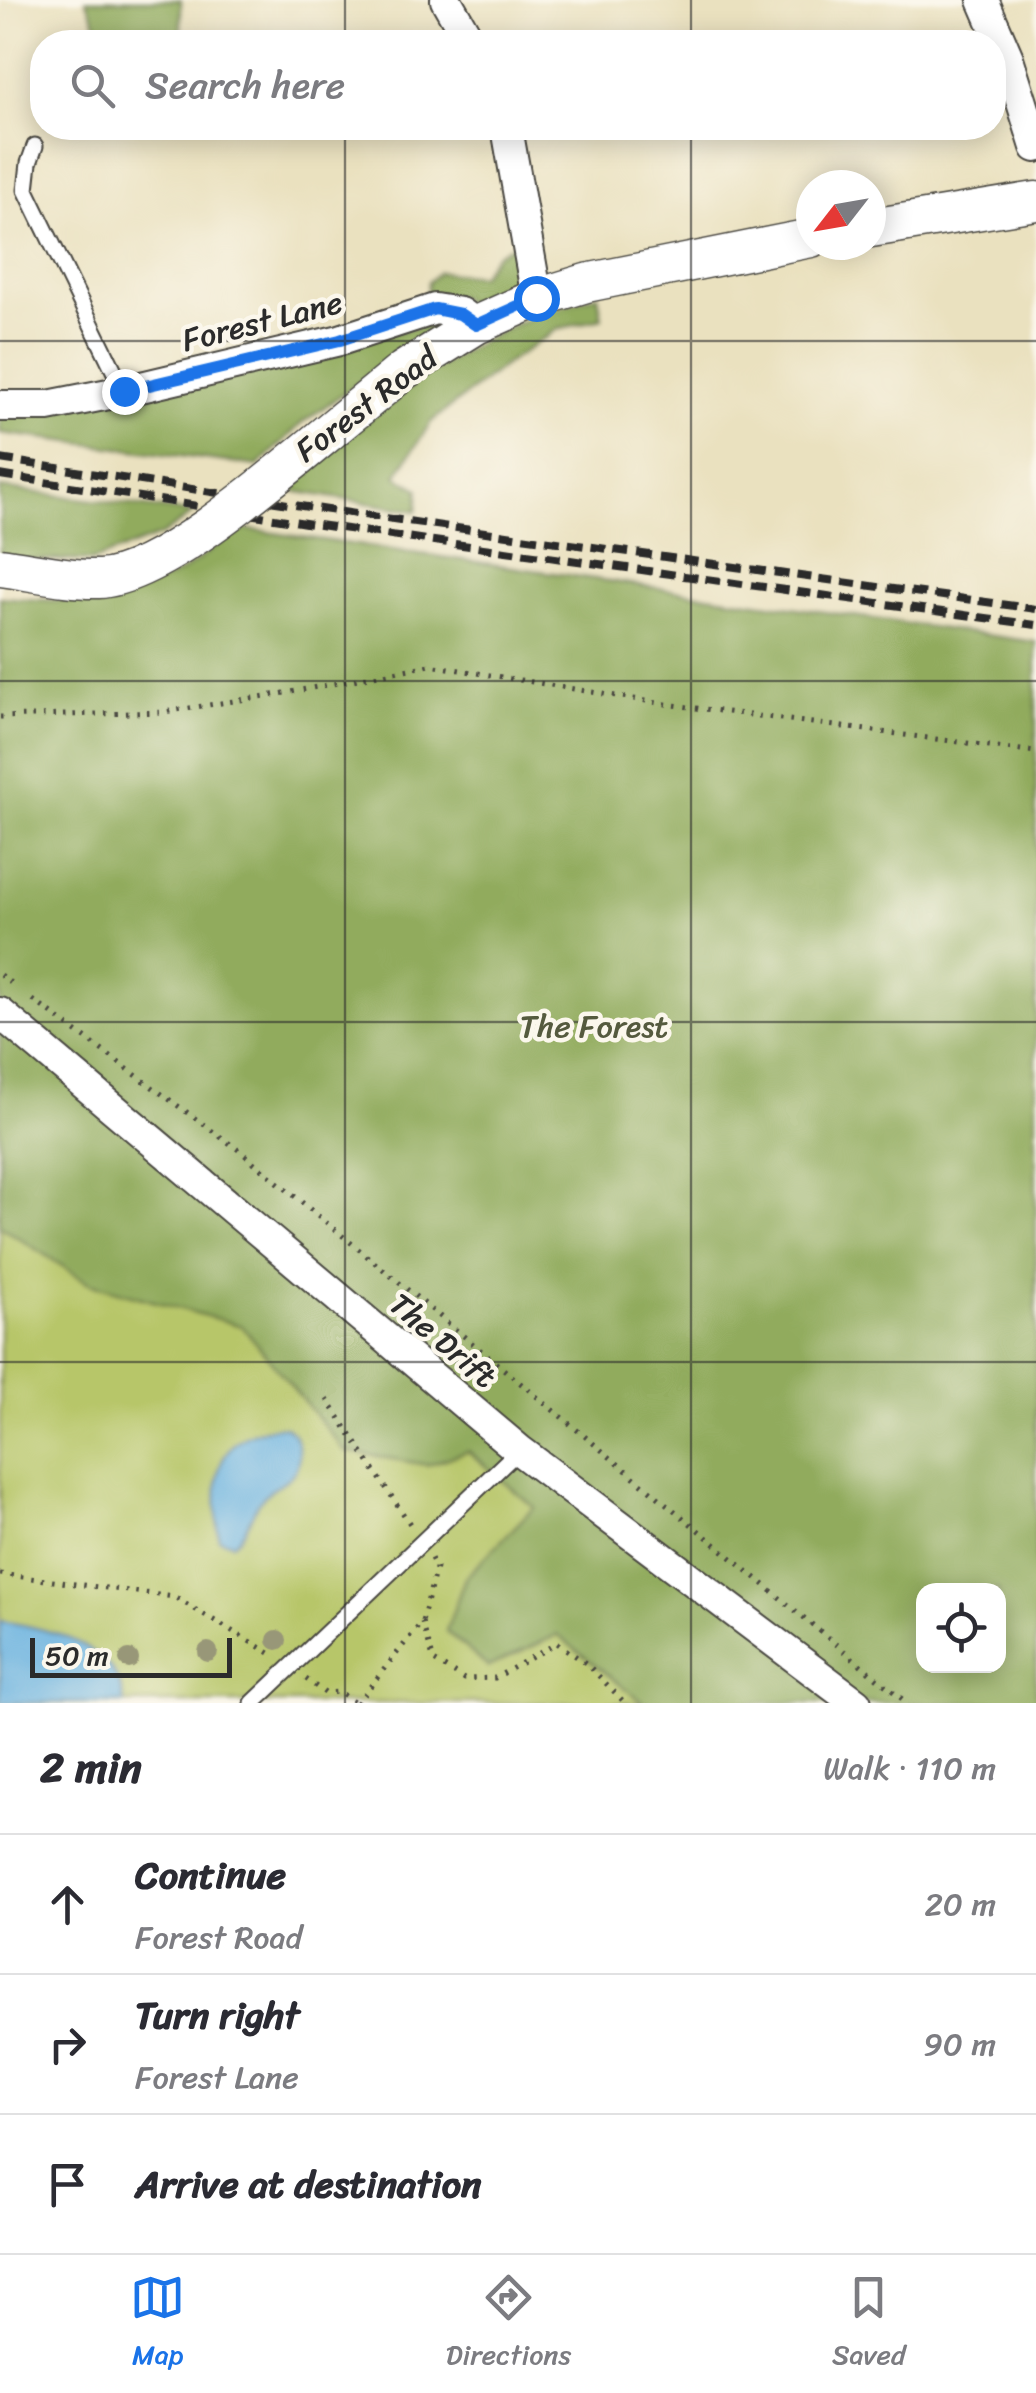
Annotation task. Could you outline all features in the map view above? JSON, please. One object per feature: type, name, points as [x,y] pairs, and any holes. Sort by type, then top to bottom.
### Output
[{"type":"street","points":[[446,0],[463,30]]},
{"type":"street","points":[[983,0],[996,30]]},
{"type":"street","points":[[1006,53],[1036,147]]},
{"type":"street","points":[[510,140],[536,298]]},
{"type":"street","points":[[886,226],[1036,201]]},
{"type":"street","name":"Forest Road","points":[[0,568],[100,579],[132,572],[164,557],[209,526],[404,370],[476,325],[536,298],[586,283],[796,241]]},
{"type":"street","name":"Forest Lane","points":[[0,406],[48,406],[124,391],[340,340],[435,309],[460,314],[476,325]]},
{"type":"street","name":"The Drift","points":[[0,1014],[520,1450],[856,1703]]},
{"type":"lane","points":[[35,146],[26,190],[124,391]]},
{"type":"lane","points":[[253,1703],[520,1450]]},
{"type":"path","points":[[0,716],[164,712],[430,666],[658,703],[1036,752]]},
{"type":"path","points":[[0,975],[240,1151],[907,1703]]},
{"type":"path","points":[[0,1574],[174,1597],[290,1666],[325,1694],[340,1692],[356,1703],[422,1622],[436,1568],[327,1399]]},
{"type":"path","points":[[422,1622],[434,1661],[464,1680],[495,1678],[557,1644],[587,1664],[626,1703]]},
{"type":"green space","points":[[86,0],[181,0],[181,30],[99,30]]},
{"type":"green space","points":[[517,242],[526,291],[478,312],[459,297],[426,300],[428,282],[439,272],[480,276],[494,256]]},
{"type":"green space","points":[[598,295],[602,318],[558,329],[431,422],[396,476],[419,489],[417,511],[286,490],[384,408],[463,352],[516,324]]},
{"type":"green space","points":[[437,323],[447,329],[373,372],[302,423],[258,466],[0,433],[0,415]]},
{"type":"green space","points":[[0,488],[193,513],[162,535],[92,561],[0,559]]},
{"type":"green space","name":"The Forest","points":[[239,528],[1036,642],[1036,1703],[644,1703],[557,1635],[488,1667],[446,1631],[465,1578],[534,1507],[468,1451],[427,1465],[345,1451],[242,1326],[89,1283],[0,1226],[0,597],[71,600],[116,595],[160,582],[204,556]]},
{"type":"green space","points":[[0,1031],[774,1703],[0,1703]]},
{"type":"water","points":[[285,1426],[293,1432],[297,1443],[297,1467],[259,1502],[233,1543],[219,1539],[216,1496],[222,1461],[243,1437]]},
{"type":"water","points":[[0,1621],[59,1635],[95,1653],[119,1683],[124,1703],[0,1703]]},
{"type":"railway","points":[[0,459],[314,508],[1036,609]]},
{"type":"railway","points":[[0,475],[312,524],[1036,625]]},
{"type":"route","points":[[124,391],[340,340],[435,309],[460,314],[476,325],[536,298]]}]
